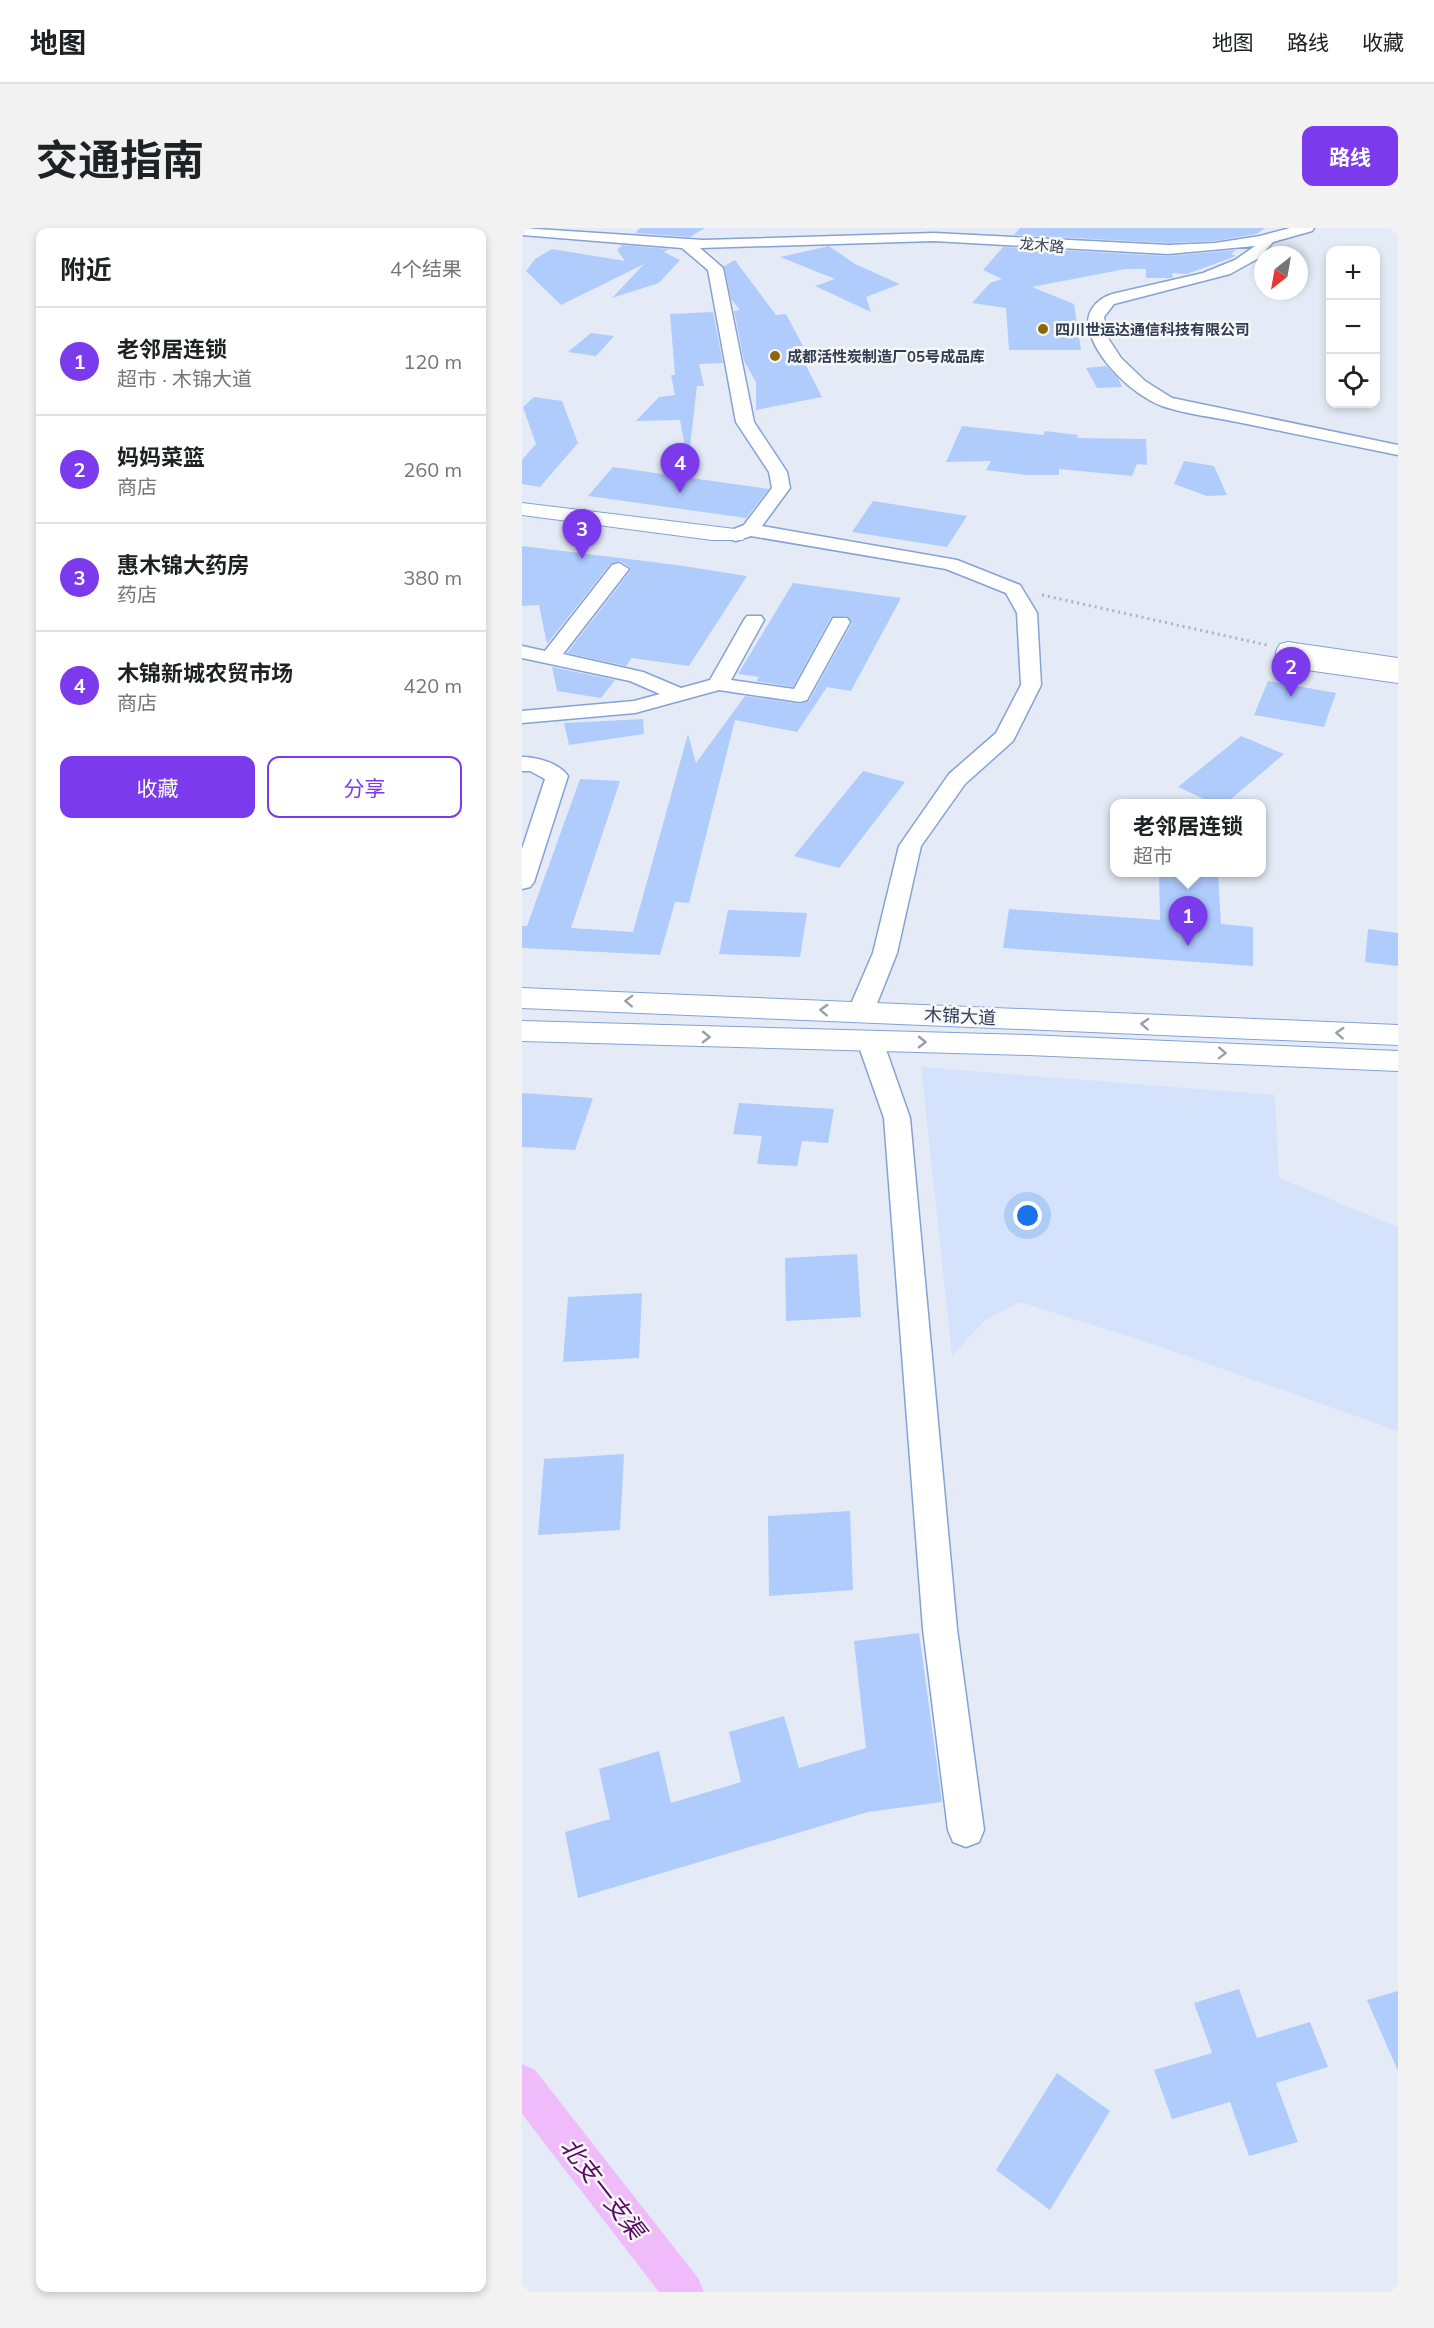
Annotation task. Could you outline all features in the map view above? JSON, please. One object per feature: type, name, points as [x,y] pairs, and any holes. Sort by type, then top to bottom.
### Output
[{"type":"street","name":"龙木路","points":[[522,231],[685,243],[757,243],[875,236],[937,237],[1101,250],[1166,250],[1268,241],[1307,228]]},
{"type":"street","points":[[1268,241],[1244,262],[1197,278],[1110,299],[1097,313],[1095,329],[1108,352],[1145,390],[1167,402],[1398,450]]},
{"type":"street","points":[[685,243],[715,268],[744,422],[778,472],[781,488],[743,532]]},
{"type":"street","points":[[522,509],[712,534],[743,532],[950,564],[1013,589],[1027,613],[1031,685],[1005,736],[957,779],[910,846],[885,953],[861,1011]]},
{"type":"street","points":[[550,656],[619,569]]},
{"type":"street","points":[[718,684],[754,620]]},
{"type":"street","points":[[522,717],[635,706],[718,684],[800,696],[840,622]]},
{"type":"street","points":[[1398,665],[1288,649],[1287,661],[1398,676]]},
{"type":"street","points":[[522,652],[550,656],[636,676],[678,694]]},
{"type":"street","points":[[522,764],[534,764],[557,776],[554,793],[522,882]]},
{"type":"street","name":"木锦大道","points":[[522,998],[1398,1035]]},
{"type":"street","name":"木锦大道","points":[[522,1030],[1398,1061]]},
{"type":"street","points":[[870,1041],[897,1118],[940,1629],[966,1830]]},
{"type":"path","points":[[1013,589],[1288,649]]},
{"type":"shaded area","points":[[921,1067],[1275,1095],[1279,1178],[1398,1227],[1398,1431],[1146,1342],[1020,1302],[984,1321],[952,1356]]},
{"type":"building","points":[[640,228],[705,228],[690,237],[635,233]]},
{"type":"building","points":[[1020,228],[1265,228],[1257,234],[1215,241],[1168,243],[1014,235]]},
{"type":"building","points":[[622,245],[669,249],[664,252],[680,260],[659,283],[612,298],[644,264],[561,305],[526,271],[535,259],[552,249],[625,261],[617,250]]},
{"type":"building","points":[[829,246],[855,264],[900,284],[866,297],[871,312],[815,286],[835,279],[780,257]]},
{"type":"building","points":[[1003,247],[1168,256],[1236,250],[1231,254],[1236,256],[1187,274],[1172,273],[1173,278],[1146,278],[1146,269],[1125,269],[1032,287],[1074,304],[1081,350],[1009,350],[1006,308],[972,303],[990,283],[1002,279],[983,270]]},
{"type":"building","points":[[735,260],[776,315],[786,314],[803,346],[796,346],[822,397],[756,410],[756,382],[744,361],[734,311],[740,310],[731,299],[724,266]]},
{"type":"building","points":[[713,312],[723,363],[699,364],[704,386],[697,386],[690,447],[685,447],[680,420],[636,421],[659,397],[675,395],[671,375],[675,375],[670,314]]},
{"type":"building","points":[[591,333],[614,336],[596,356],[568,352]]},
{"type":"building","points":[[1106,366],[1118,378],[1122,387],[1097,388],[1086,368]]},
{"type":"building","points":[[534,397],[562,401],[578,443],[540,487],[522,484],[522,460],[536,444],[523,407]]},
{"type":"building","points":[[962,426],[1043,435],[1045,431],[1078,435],[1077,438],[1146,439],[1147,465],[1137,464],[1132,476],[1059,469],[1059,475],[1026,475],[986,470],[991,461],[946,462]]},
{"type":"building","points":[[1184,461],[1214,466],[1227,495],[1207,496],[1174,484]]},
{"type":"building","points":[[613,467],[769,489],[746,518],[588,496]]},
{"type":"building","points":[[873,501],[967,516],[947,547],[852,532]]},
{"type":"building","points":[[522,546],[747,576],[689,666],[632,658],[626,666],[567,653],[631,570],[630,567],[620,561],[610,564],[547,644],[539,605],[522,606]]},
{"type":"building","points":[[793,583],[901,598],[851,691],[827,687],[797,732],[735,720],[689,903],[675,902],[660,955],[522,948],[522,926],[527,926],[580,779],[620,781],[571,928],[633,932],[688,734],[696,763],[745,696],[800,704],[809,701],[852,623],[847,616],[831,617],[793,687],[756,681],[759,677],[738,674]]},
{"type":"building","points":[[552,667],[615,680],[601,698],[557,691]]},
{"type":"building","points":[[1268,681],[1336,693],[1324,727],[1254,715]]},
{"type":"building","points":[[643,719],[644,734],[569,745],[564,723]]},
{"type":"building","points":[[1241,736],[1284,754],[1231,799],[1204,799],[1178,787]]},
{"type":"building","points":[[863,771],[905,782],[839,868],[794,856]]},
{"type":"building","points":[[1159,877],[1218,877],[1221,924],[1253,927],[1253,966],[1003,948],[1009,909],[1160,920]]},
{"type":"building","points":[[728,910],[807,913],[800,957],[719,954]]},
{"type":"building","points":[[1368,929],[1398,933],[1398,966],[1365,962]]},
{"type":"building","points":[[522,1093],[593,1098],[575,1150],[522,1147]]},
{"type":"building","points":[[739,1103],[834,1109],[828,1143],[802,1141],[797,1166],[757,1164],[762,1136],[733,1134]]},
{"type":"building","points":[[857,1254],[861,1317],[786,1321],[785,1258]]},
{"type":"building","points":[[642,1293],[639,1358],[563,1362],[568,1297]]},
{"type":"building","points":[[624,1454],[620,1530],[538,1535],[544,1459]]},
{"type":"building","points":[[850,1511],[853,1590],[769,1596],[768,1516]]},
{"type":"building","points":[[919,1633],[942,1802],[868,1812],[578,1898],[565,1832],[610,1819],[599,1769],[659,1751],[671,1803],[741,1782],[729,1732],[784,1716],[799,1768],[866,1748],[854,1641]]},
{"type":"building","points":[[1239,1989],[1257,2038],[1310,2022],[1328,2067],[1276,2083],[1298,2142],[1249,2156],[1230,2102],[1172,2119],[1154,2070],[1212,2053],[1194,2003]]},
{"type":"building","points":[[1398,1991],[1398,2071],[1367,2000]]},
{"type":"building","points":[[1057,2073],[1110,2111],[1050,2210],[996,2170]]},
{"type":"waterway","name":"北支一支渠","points":[[522,2083],[684,2292]]},
{"type":"place","name":"四川世运达通信科技有限公司","points":[[1043,329]]},
{"type":"place","name":"成都活性炭制造厂05号成品库","points":[[775,356]]},
{"type":"place","name":"木锦新城农贸市场","points":[[680,493]]},
{"type":"place","name":"惠木锦大药房","points":[[582,559]]},
{"type":"place","name":"妈妈菜篮","points":[[1291,697]]},
{"type":"place","name":"老邻居连锁","points":[[1188,946]]}]
